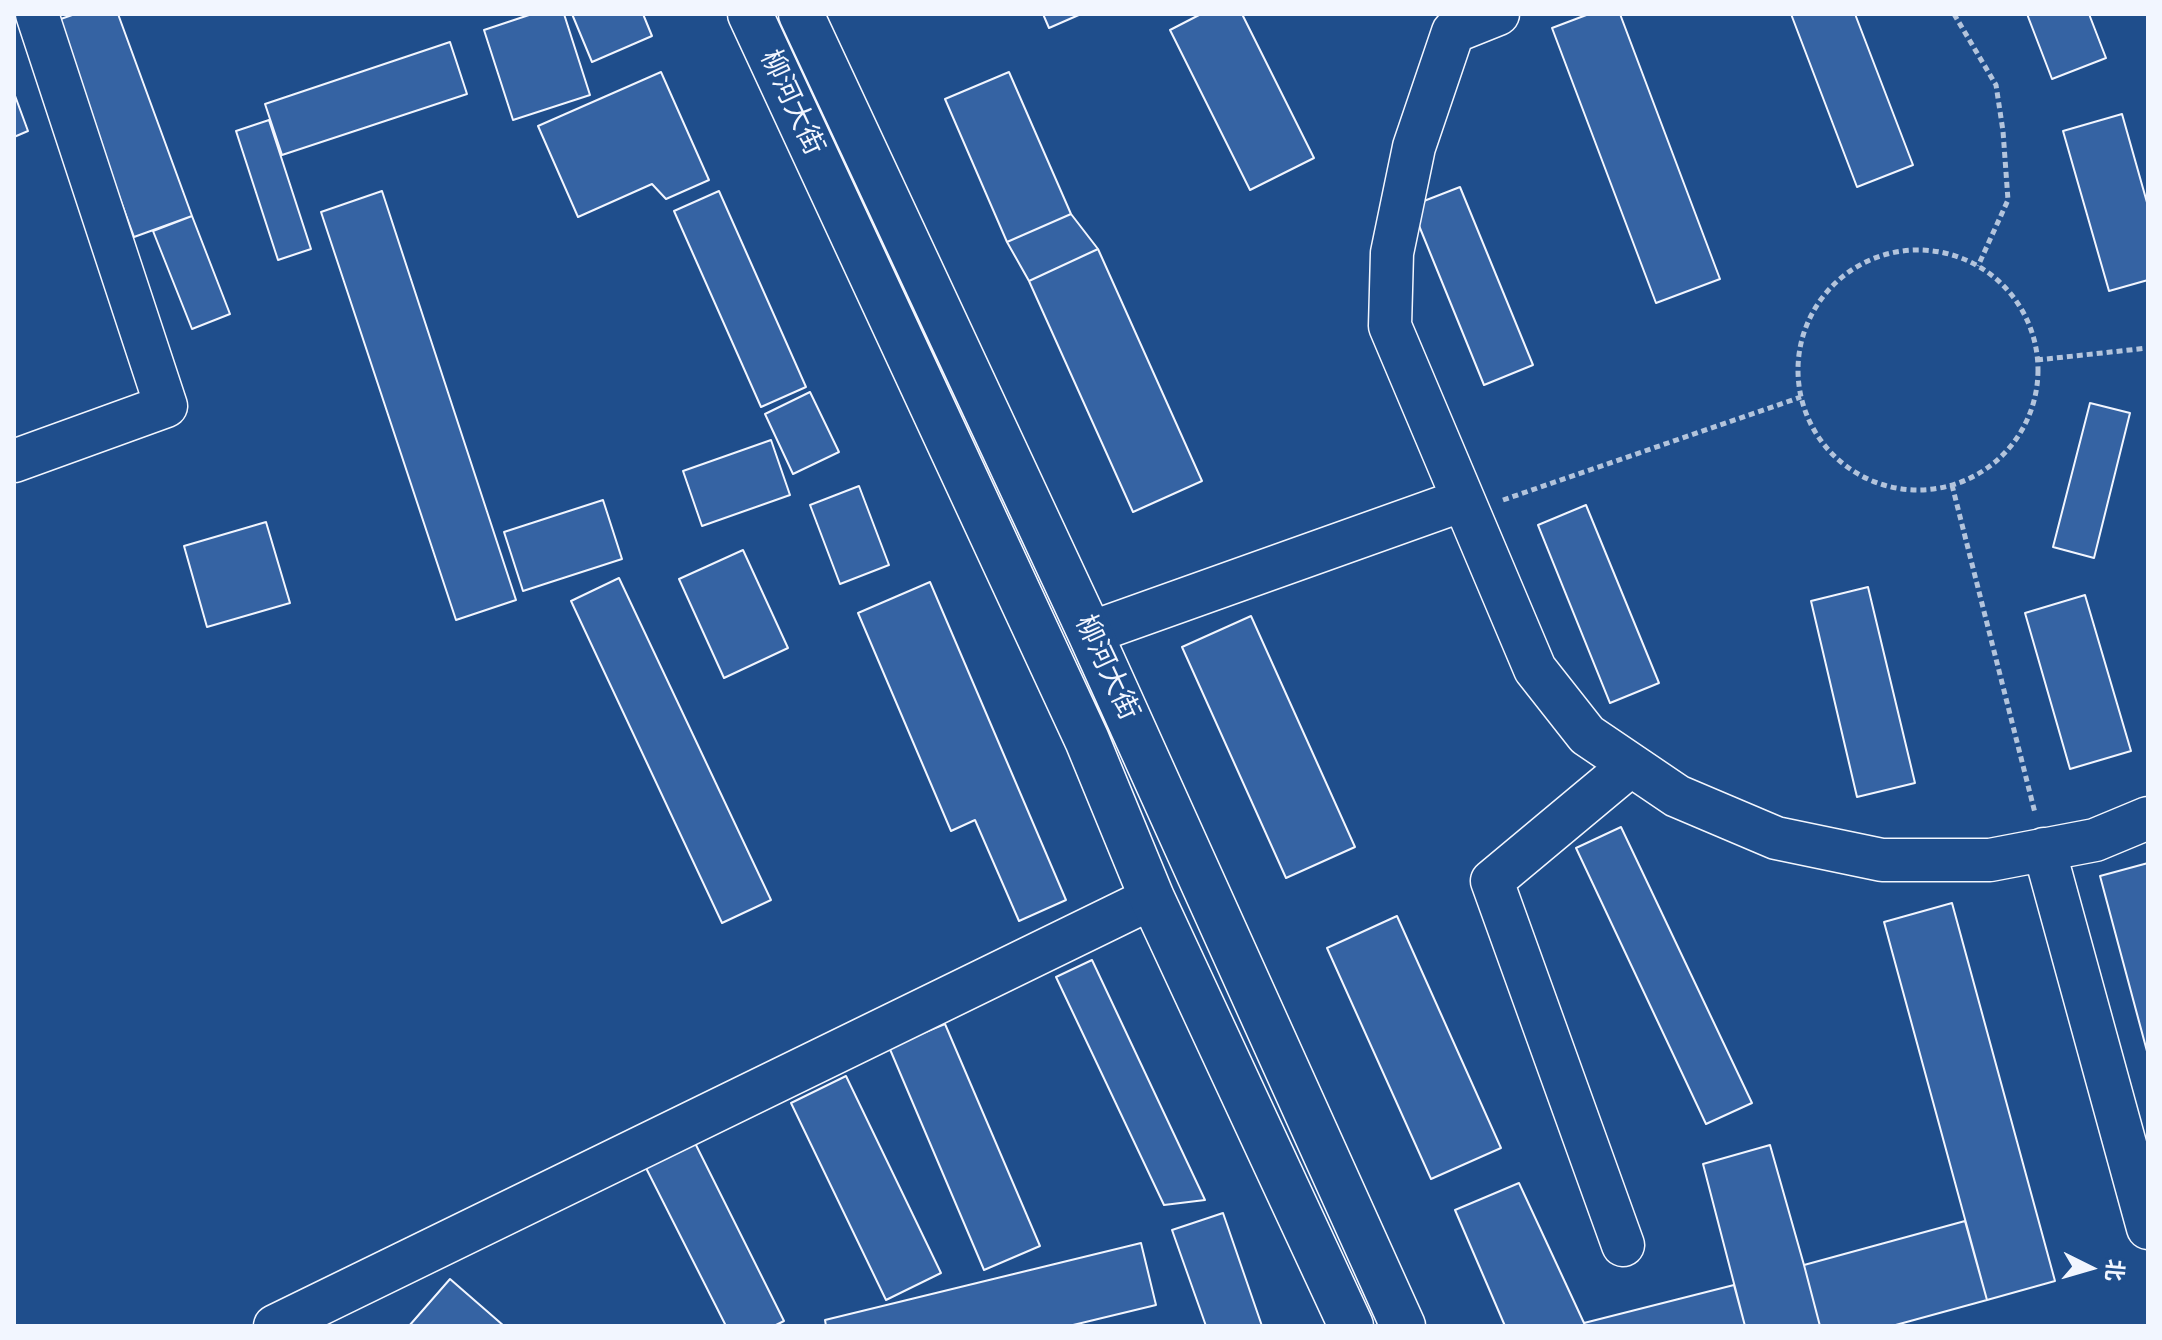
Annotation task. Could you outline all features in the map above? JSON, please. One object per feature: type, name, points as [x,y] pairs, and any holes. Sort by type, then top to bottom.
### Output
[{"type":"main road","name":"柳河大街","points":[[750,14],[1087,740],[1152,898],[1351,1326]]},
{"type":"main road","name":"柳河大街","points":[[801,14],[1090,633],[1403,1326]]},
{"type":"street","points":[[14,461],[166,406],[37,14]]},
{"type":"street","points":[[1498,14],[1453,32],[1414,147],[1392,253],[1390,326],[1535,669],[1587,735],[1677,796],[1776,838],[1882,860],[1990,860],[2095,840],[2148,818]]},
{"type":"street","points":[[1090,633],[1466,506]]},
{"type":"street","points":[[1623,1245],[1492,881],[1631,765]]},
{"type":"street","points":[[2044,849],[2148,1228]]},
{"type":"street","points":[[275,1326],[1152,898]]},
{"type":"path","points":[[1954,14],[1996,85],[2003,131],[2008,200],[1978,266]]},
{"type":"path","points":[[1919,249],[1942,252],[1978,266],[2005,286],[2020,305],[2030,327],[2037,360],[2035,397],[2017,439],[1984,471],[1952,485],[1918,491],[1895,488],[1852,471],[1819,439],[1801,397],[1799,349],[1806,326],[1824,295],[1850,270],[1871,258],[1919,249]]},
{"type":"path","points":[[2037,360],[2148,348]]},
{"type":"path","points":[[1466,506],[1801,397]]},
{"type":"path","points":[[1952,485],[2044,849]]},
{"type":"building","points":[[75,14],[118,14],[192,216],[134,237],[55,21]]},
{"type":"building","points":[[532,14],[564,14],[590,95],[513,120],[484,30]]},
{"type":"building","points":[[572,14],[643,14],[652,36],[592,62]]},
{"type":"building","points":[[1043,14],[1081,14],[1049,28]]},
{"type":"building","points":[[1201,14],[1242,14],[1314,158],[1250,190],[1170,30]]},
{"type":"building","points":[[1589,14],[1620,14],[1720,279],[1656,303],[1552,28]]},
{"type":"building","points":[[1791,14],[1855,14],[1913,165],[1857,187]]},
{"type":"building","points":[[2027,14],[2089,14],[2106,58],[2052,79]]},
{"type":"building","points":[[450,42],[467,94],[282,155],[265,104]]},
{"type":"building","points":[[661,72],[709,180],[666,199],[652,184],[578,217],[538,126]]},
{"type":"building","points":[[1009,72],[1071,214],[1007,242],[945,99]]},
{"type":"building","points":[[14,93],[28,131],[14,137]]},
{"type":"building","points":[[2122,114],[2148,206],[2148,280],[2109,291],[2063,131]]},
{"type":"building","points":[[269,120],[311,249],[278,260],[236,131]]},
{"type":"building","points":[[1460,187],[1533,365],[1484,385],[1411,206]]},
{"type":"building","points":[[382,191],[516,600],[456,620],[321,212]]},
{"type":"building","points":[[719,191],[806,387],[761,407],[674,211]]},
{"type":"building","points":[[1071,214],[1098,249],[1029,281],[1007,242]]},
{"type":"building","points":[[192,216],[230,314],[192,329],[153,231]]},
{"type":"building","points":[[1098,249],[1202,481],[1133,512],[1029,281]]},
{"type":"building","points":[[810,392],[839,452],[793,474],[765,414]]},
{"type":"building","points":[[2090,403],[2130,413],[2094,558],[2053,547]]},
{"type":"building","points":[[771,440],[790,495],[702,526],[683,471]]},
{"type":"building","points":[[859,486],[889,565],[840,584],[810,505]]},
{"type":"building","points":[[603,500],[622,559],[523,591],[504,532]]},
{"type":"building","points":[[1586,505],[1659,683],[1610,703],[1538,525]]},
{"type":"building","points":[[266,522],[290,603],[207,627],[184,546]]},
{"type":"building","points":[[743,550],[788,648],[724,678],[679,579]]},
{"type":"building","points":[[619,578],[771,900],[722,923],[571,601]]},
{"type":"building","points":[[930,582],[1066,900],[1019,921],[975,820],[951,831],[858,613]]},
{"type":"building","points":[[1868,587],[1915,783],[1857,797],[1811,601]]},
{"type":"building","points":[[2085,595],[2131,751],[2070,769],[2025,613]]},
{"type":"building","points":[[1251,616],[1355,847],[1286,878],[1182,647]]},
{"type":"building","points":[[1621,827],[1752,1103],[1706,1124],[1576,848]]},
{"type":"building","points":[[2148,863],[2148,1055],[2100,876]]},
{"type":"building","points":[[1952,903],[2055,1281],[1987,1300],[1884,922]]},
{"type":"building","points":[[1397,916],[1501,1148],[1431,1179],[1327,948]]},
{"type":"building","points":[[1092,960],[1205,1200],[1164,1205],[1056,977]]},
{"type":"building","points":[[945,1024],[1040,1246],[984,1270],[889,1047]]},
{"type":"building","points":[[846,1076],[941,1273],[886,1300],[791,1103]]},
{"type":"building","points":[[694,1141],[784,1321],[774,1326],[726,1326],[645,1166]]},
{"type":"building","points":[[1770,1145],[1820,1326],[1745,1326],[1703,1164]]},
{"type":"building","points":[[1519,1183],[1585,1326],[1505,1326],[1455,1210]]},
{"type":"building","points":[[1223,1213],[1262,1326],[1206,1326],[1172,1230]]},
{"type":"building","points":[[1965,1221],[1987,1300],[1892,1326],[1820,1326],[1804,1265]]},
{"type":"building","points":[[1141,1243],[1156,1305],[1069,1326],[826,1326],[825,1320]]},
{"type":"building","points":[[450,1279],[504,1326],[409,1326]]},
{"type":"building","points":[[1734,1285],[1745,1326],[1585,1326],[1584,1323]]}]
